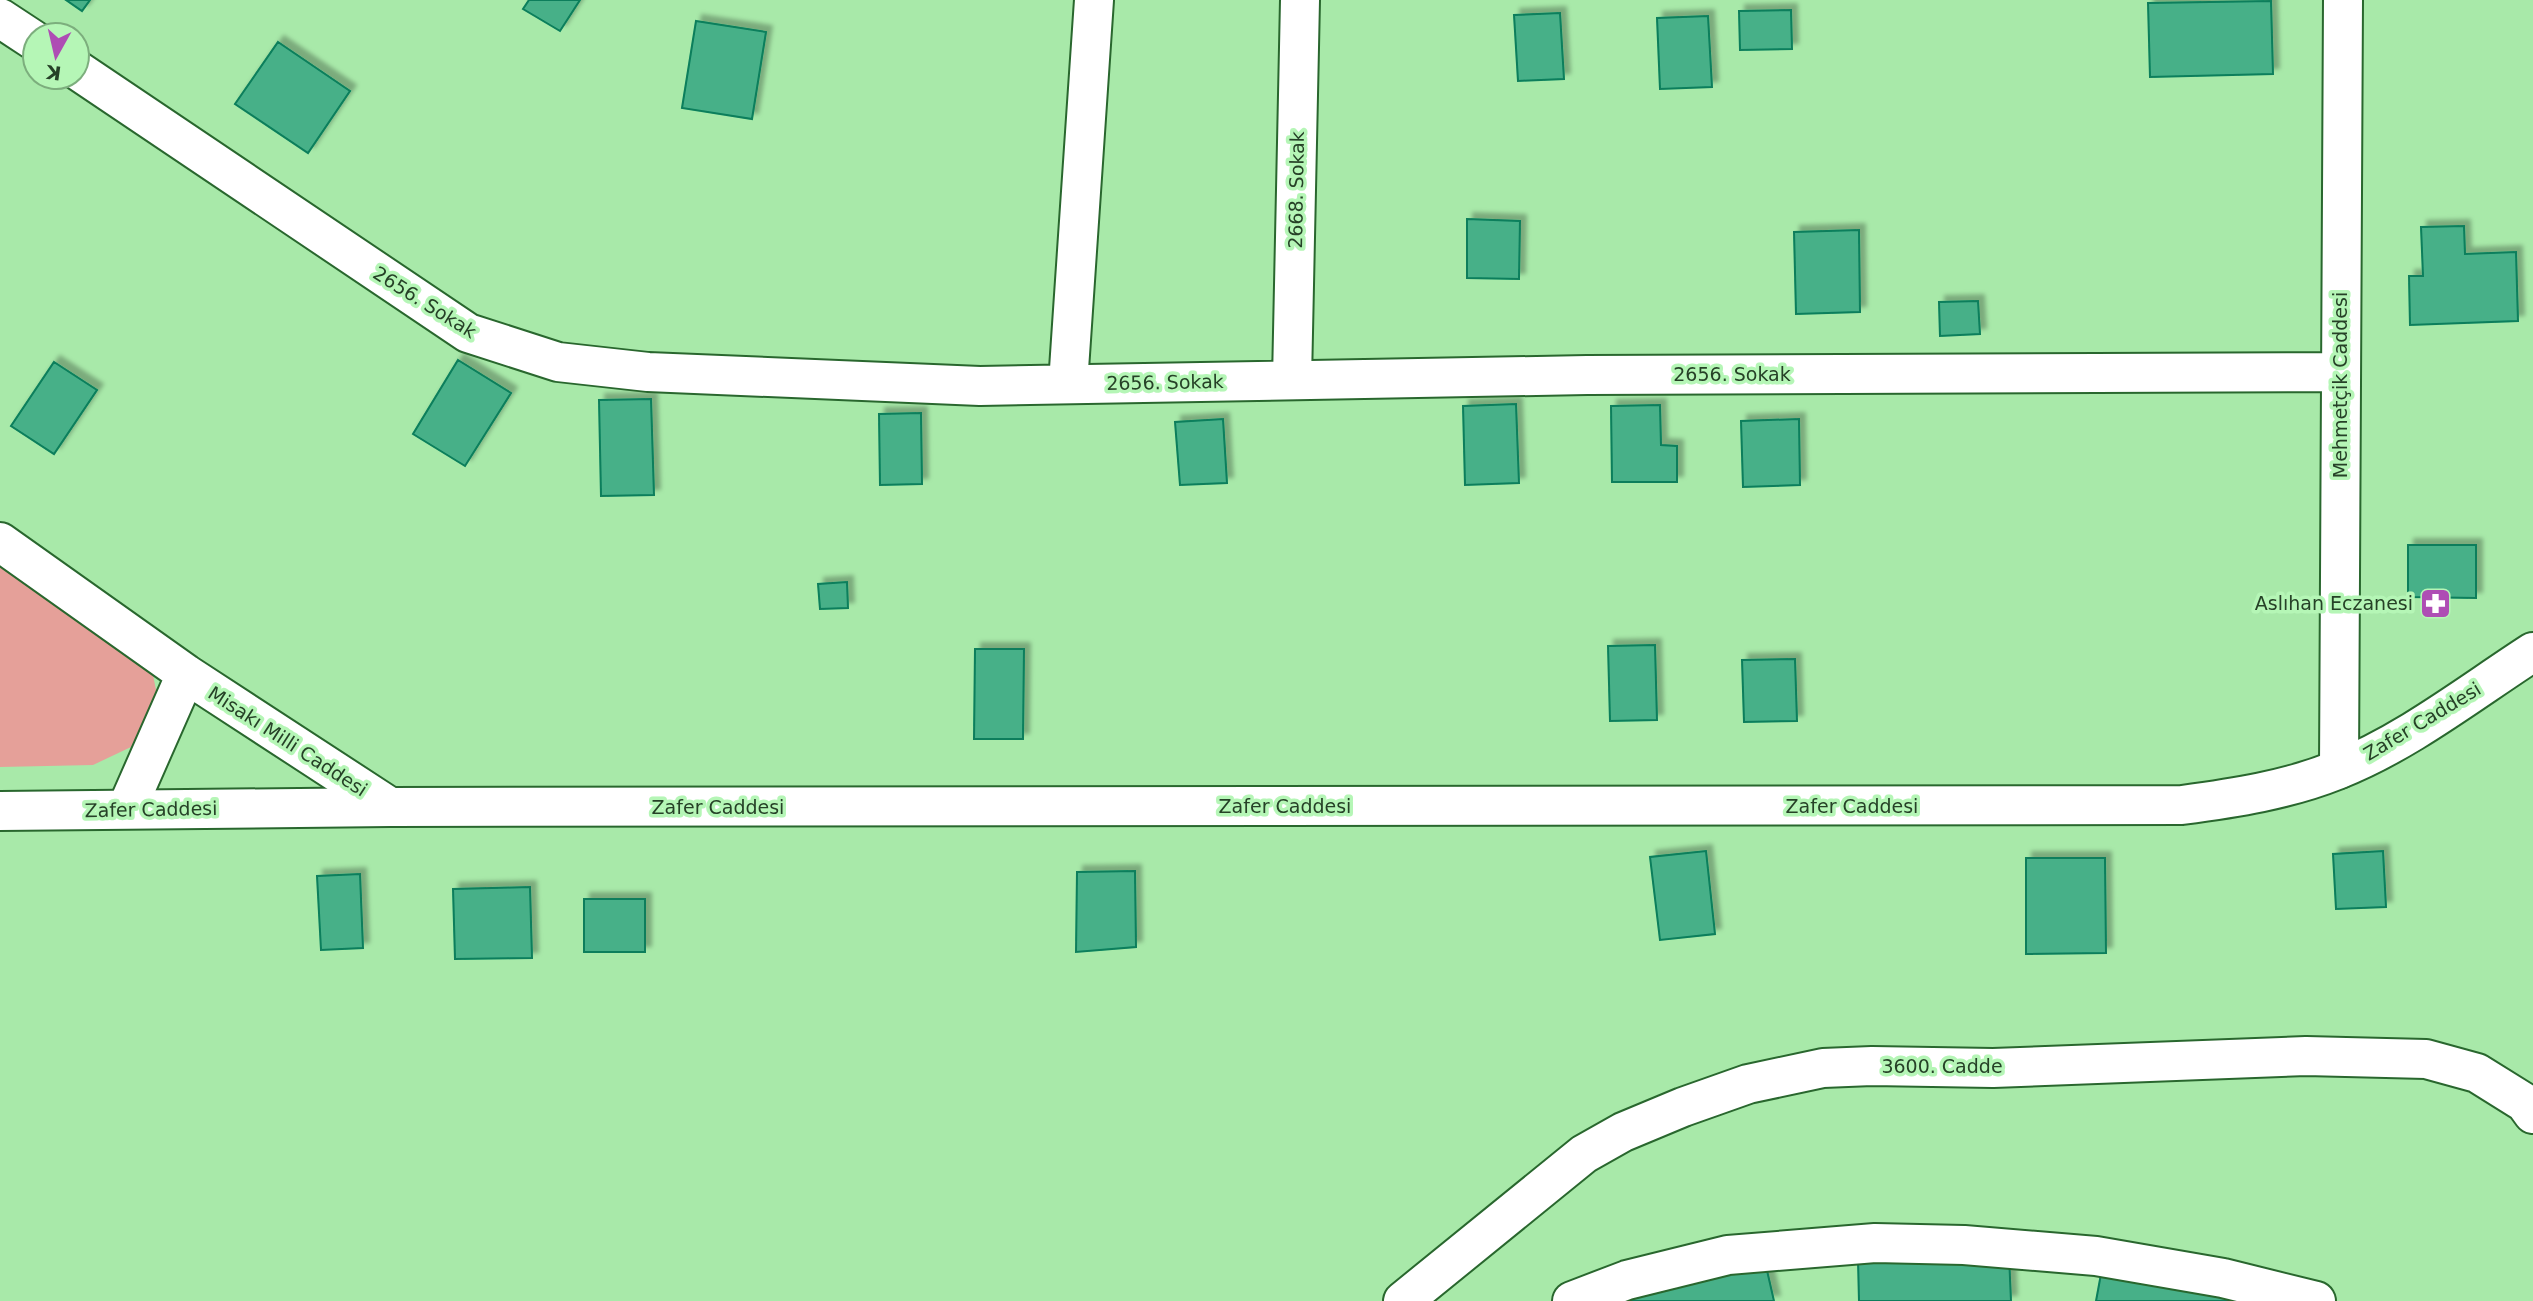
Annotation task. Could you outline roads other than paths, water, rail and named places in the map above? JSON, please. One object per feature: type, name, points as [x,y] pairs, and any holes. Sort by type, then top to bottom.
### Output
[{"type":"street","points":[[1068,384],[1094,0]]},
{"type":"street","name":"2668. Sokak","points":[[1292,380],[1300,0]]},
{"type":"street","name":"Mehmetçik Caddesi","points":[[2339,769],[2343,0]]},
{"type":"street","points":[[0,18],[21,32]]},
{"type":"street","name":"2656. Sokak","points":[[91,79],[468,333],[558,362],[648,372],[980,386],[1587,374],[2340,372]]},
{"type":"street","name":"Misakı Milli Caddesi","points":[[0,542],[186,674],[390,807]]},
{"type":"street","name":"Zafer Caddesi","points":[[0,811],[390,807],[2182,805],[2270,791],[2339,769],[2427,722],[2533,652]]},
{"type":"street","name":"Misakı Milli Caddesi","points":[[127,808],[186,674]]},
{"type":"street","name":"3600. Cadde","points":[[1403,1301],[1584,1154],[1623,1132],[1748,1084],[1823,1068],[1993,1068],[2306,1056],[2426,1059],[2477,1073],[2525,1103],[2533,1114]]},
{"type":"street","points":[[1572,1301],[1628,1280],[1728,1255],[1875,1243],[1964,1245],[2096,1256],[2223,1278],[2316,1301]]},
{"type":"place","name":"Aslıhan Eczanesi","points":[[2436,603]]}]
